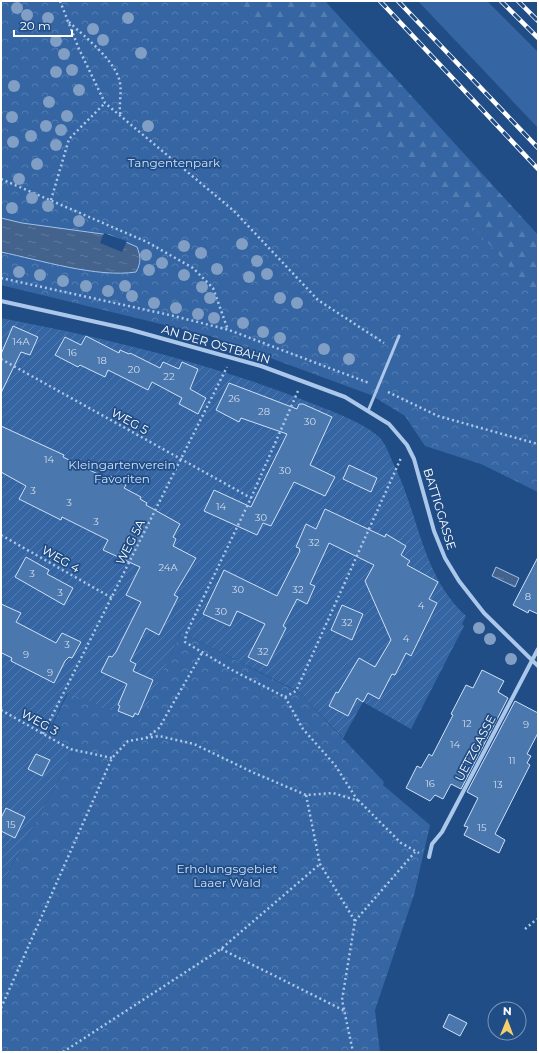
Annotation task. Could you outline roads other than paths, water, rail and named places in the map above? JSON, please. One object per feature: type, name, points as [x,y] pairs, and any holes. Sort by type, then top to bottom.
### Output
[{"type":"street","name":"AN DER OSTBAHN","points":[[1,301],[128,328],[301,381],[345,397],[368,410],[389,424],[407,445]]},
{"type":"street","name":"BATTIGGASSE","points":[[407,445],[414,459],[433,525],[445,558],[459,581],[484,613],[538,666]]},
{"type":"street","name":"UETZGASSE","points":[[429,857],[432,844],[442,832],[538,649]]},
{"type":"lane","points":[[368,410],[379,387],[392,348],[399,336]]},
{"type":"water","points":[[1,218],[22,223],[110,235],[137,247],[140,257],[139,266],[136,272],[104,273],[68,267],[1,252]]},
{"type":"water","points":[[496,567],[519,578],[515,587],[492,576]]},
{"type":"railway","points":[[380,1],[538,169]]},
{"type":"railway","points":[[398,1],[538,148]]},
{"type":"railway","points":[[501,1],[538,38]]},
{"type":"railway","points":[[518,1],[538,21]]},
{"type":"park label","name":"Tangentenpark","points":[[174,162]]},
{"type":"park label","name":"Kleingartenverein Favoriten","points":[[122,471]]},
{"type":"park label","name":"Erholungsgebiet Laaer Wald","points":[[227,875]]}]
